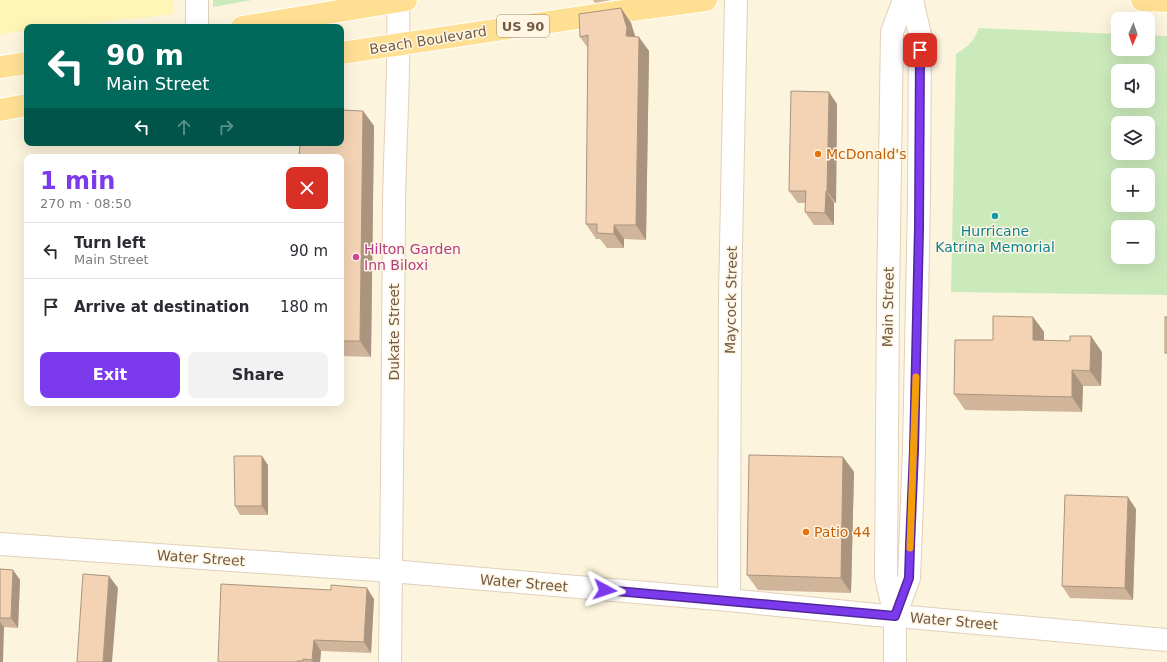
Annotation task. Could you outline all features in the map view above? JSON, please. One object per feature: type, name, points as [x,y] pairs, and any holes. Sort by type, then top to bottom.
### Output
[{"type":"main road","name":"Beach Boulevard","points":[[344,53],[706,0]]},
{"type":"main road","points":[[1142,0],[1167,1]]},
{"type":"main road","points":[[260,24],[402,1]]},
{"type":"main road","points":[[0,67],[24,63]]},
{"type":"main road","points":[[0,110],[24,106]]},
{"type":"street","points":[[197,0],[197,24]]},
{"type":"street","name":"Maycock Street","points":[[729,600],[730,297],[736,0]]},
{"type":"street","name":"Main Street","points":[[895,662],[895,616],[886,577],[888,268],[892,32],[904,0]]},
{"type":"street","name":"Main Street","points":[[895,616],[909,578],[914,450],[919,200],[920,35],[912,0]]},
{"type":"street","name":"Dukate Street","points":[[390,662],[394,202],[399,44],[402,1]]},
{"type":"street","name":"Water Street","points":[[0,544],[391,571],[1167,640]]},
{"type":"green space","points":[[213,0],[252,0],[213,7]]},
{"type":"green space","points":[[979,28],[1111,34],[1111,56],[1155,56],[1155,35],[1167,36],[1167,295],[951,292],[956,54],[964,49],[973,40]]},
{"type":"sand","points":[[0,0],[174,0],[174,14],[86,24],[24,24],[24,31],[0,34]]},
{"type":"building","points":[[621,8],[627,28],[626,36],[639,37],[636,225],[614,225],[614,234],[597,233],[597,224],[586,224],[588,35],[580,37],[579,14]]},
{"type":"building","name":"McDonald's","points":[[791,91],[829,92],[827,191],[825,213],[805,212],[806,191],[789,191]]},
{"type":"building","points":[[344,110],[363,111],[360,341],[344,341],[344,154],[299,154],[300,146],[344,146]]},
{"type":"building","points":[[993,316],[1033,317],[1033,340],[1070,341],[1070,336],[1091,336],[1090,371],[1072,370],[1072,397],[954,394],[955,340],[993,340]]},
{"type":"building","points":[[1165,317],[1167,317],[1167,353],[1165,353]]},
{"type":"building","name":"Patio 44","points":[[749,455],[843,457],[841,578],[747,575]]},
{"type":"building","points":[[234,456],[262,456],[262,506],[235,506]]},
{"type":"building","points":[[1065,495],[1128,497],[1125,588],[1062,586]]},
{"type":"building","points":[[0,569],[13,570],[11,618],[0,618]]},
{"type":"building","points":[[83,574],[109,576],[103,662],[77,662]]},
{"type":"building","points":[[221,584],[331,590],[331,585],[367,588],[364,642],[314,640],[312,660],[303,659],[303,661],[297,662],[218,662]]},
{"type":"slow traffic","points":[[910,548],[916,377]]},
{"type":"place","name":"McDonald's","points":[[818,154]]},
{"type":"place","name":"Hurricane Katrina Memorial","points":[[995,216]]},
{"type":"place","name":"Hilton Garden Inn Biloxi","points":[[356,257]]},
{"type":"place","name":"Patio 44","points":[[806,532]]},
{"type":"route","points":[[605,590],[895,616],[909,578],[914,450],[919,228],[920,50]]}]
